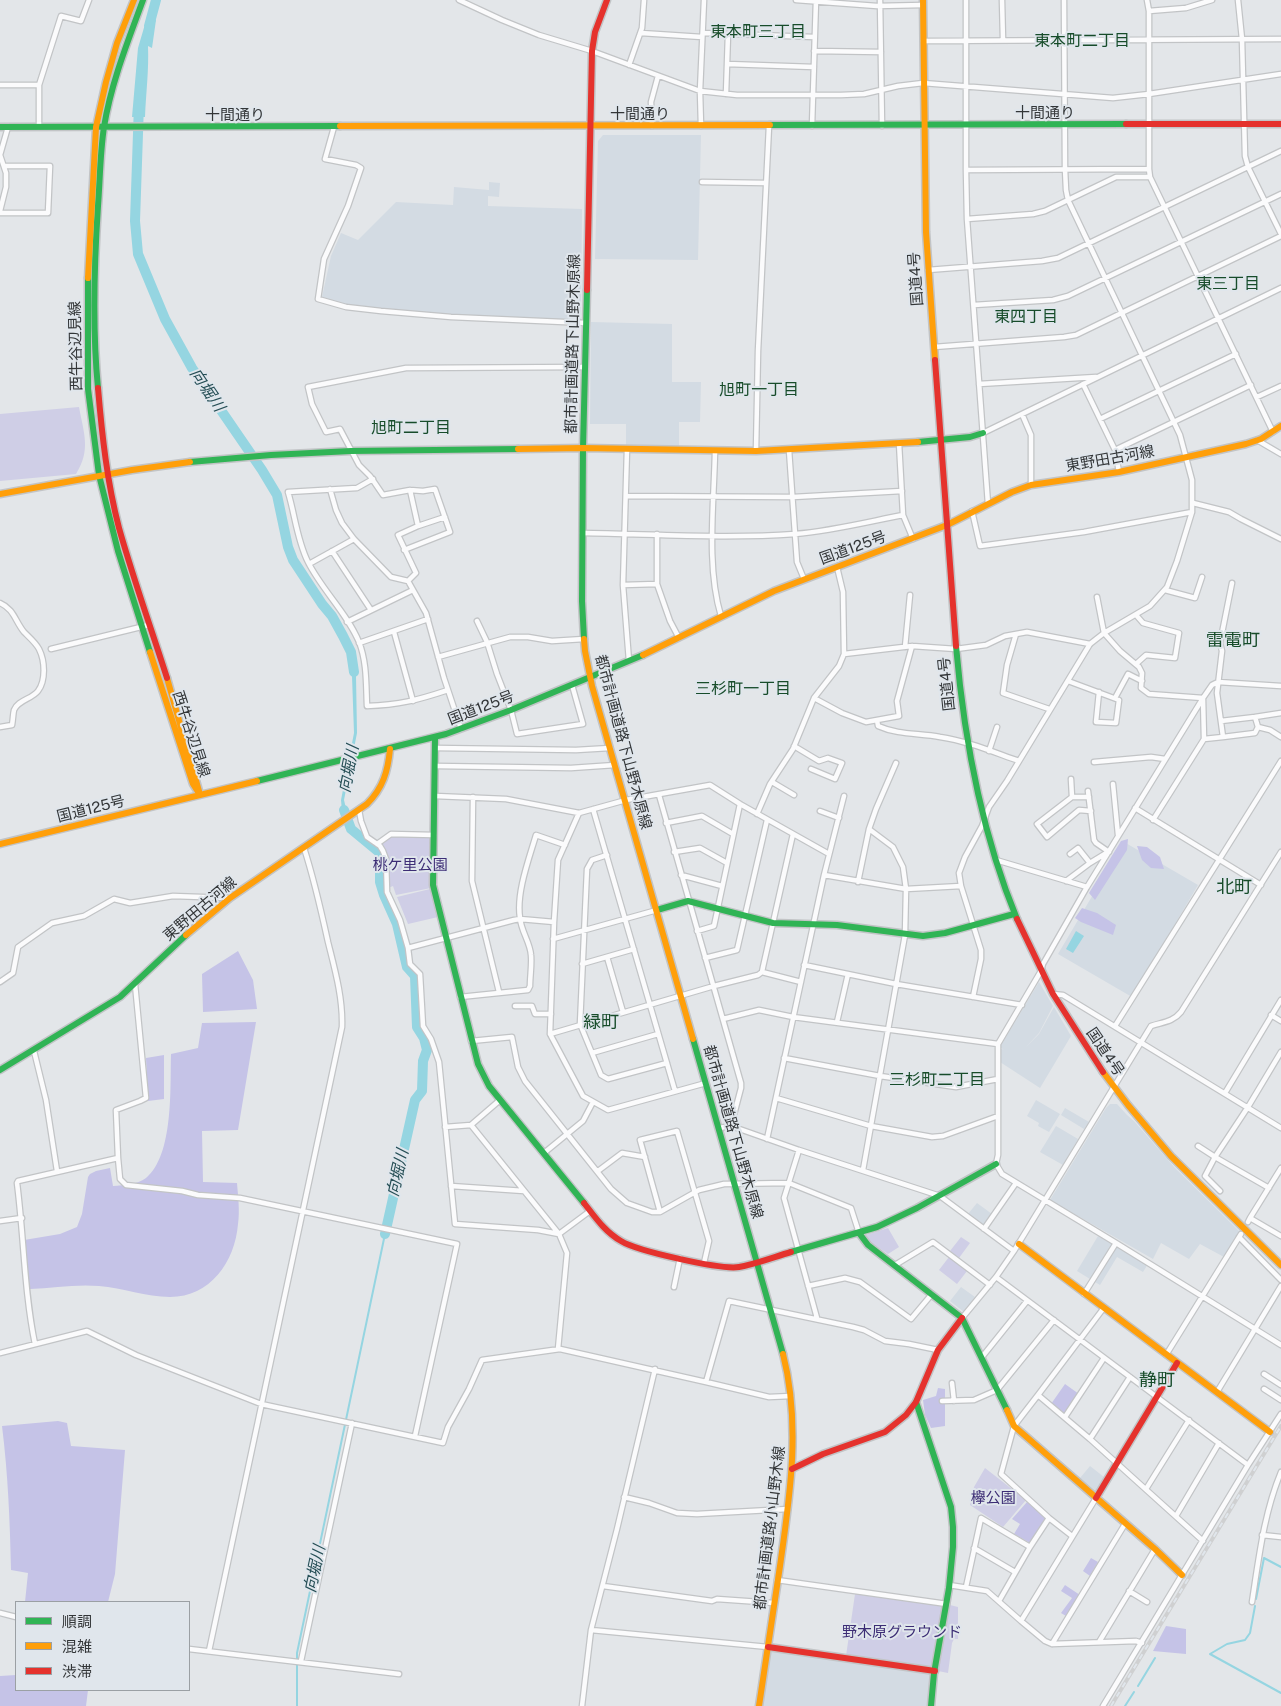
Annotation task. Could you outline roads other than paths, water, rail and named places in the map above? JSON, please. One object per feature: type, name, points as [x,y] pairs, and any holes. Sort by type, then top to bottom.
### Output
[{"type":"main road","name":"西牛谷辺見線","points":[[134,0],[106,82],[96,127],[88,270],[87,368],[99,475],[118,551],[171,690],[181,732],[198,782],[200,795]]},
{"type":"main road","name":"西牛谷辺見線","points":[[143,0],[119,66],[108,104],[104,127],[97,230],[94,330],[99,417],[108,474],[126,552],[146,625]]},
{"type":"main road","name":"都市計画道路下山野木原線","points":[[607,0],[595,32],[592,51],[583,448],[582,601],[584,639],[590,678],[767,1295]]},
{"type":"main road","name":"国道4号","points":[[923,2],[924,195],[956,649],[966,742],[984,819],[1014,914],[1041,971],[1075,1032],[1113,1087],[1171,1156],[1281,1265]]},
{"type":"main road","name":"十間通り","points":[[0,127],[1281,124]]},
{"type":"main road","name":"東野田古河線","points":[[947,525],[972,511],[1031,485],[1119,472],[1246,444],[1273,432],[1281,426]]},
{"type":"main road","points":[[0,494],[99,475],[179,463],[241,457],[351,451],[583,448],[714,451],[789,450],[941,441],[970,438],[983,433]]},
{"type":"main road","name":"国道125号","points":[[0,844],[343,761],[435,738],[462,729],[629,661],[679,638],[756,598],[947,525]]},
{"type":"main road","points":[[435,738],[433,885],[478,1064],[485,1079],[500,1100],[602,1226],[623,1243],[635,1248],[730,1268],[758,1263],[896,1220],[996,1164]]},
{"type":"main road","name":"東野田古河線","points":[[0,1070],[108,1006],[230,898],[372,800],[381,790],[387,774],[390,749]]},
{"type":"main road","points":[[657,910],[688,901],[772,923],[844,925],[923,936],[974,926],[1014,914]]},
{"type":"main road","points":[[859,1233],[868,1245],[962,1318],[1014,1426],[1155,1549],[1182,1575]]},
{"type":"main road","points":[[1018,1244],[1270,1432]]},
{"type":"main road","name":"都市計画道路小山野木線","points":[[759,1706],[788,1509],[793,1433],[791,1396],[787,1370],[767,1295]]},
{"type":"main road","points":[[792,1469],[822,1454],[885,1432],[906,1415],[916,1402],[938,1350],[962,1318]]},
{"type":"main road","points":[[1096,1498],[1178,1363]]},
{"type":"main road","points":[[916,1402],[951,1508],[953,1543],[949,1585],[931,1706]]},
{"type":"main road","points":[[768,1646],[935,1671]]},
{"type":"street","points":[[39,127],[39,86],[61,16],[81,21],[89,0]]},
{"type":"street","points":[[459,0],[539,35],[592,51],[700,91],[726,94],[813,96],[864,94],[898,86],[924,83],[1113,98],[1281,74]]},
{"type":"street","points":[[630,65],[641,33],[644,0]]},
{"type":"street","points":[[701,126],[700,91],[704,0]]},
{"type":"street","points":[[796,0],[880,6],[923,2]]},
{"type":"street","points":[[880,0],[882,126]]},
{"type":"street","points":[[966,0],[967,219],[988,504]]},
{"type":"street","points":[[1002,0],[1003,40]]},
{"type":"street","points":[[973,997],[981,959],[981,950],[961,886],[959,873],[965,857],[989,807],[1019,762],[1049,709],[1090,644],[1104,633],[1136,616],[1157,601],[1165,590],[1175,566],[1192,512],[1193,503],[1192,480],[1180,435],[1068,200],[1065,169],[1064,0]]},
{"type":"street","points":[[1147,0],[1149,11],[1150,177],[1273,432]]},
{"type":"street","points":[[1149,11],[1186,8],[1212,0]]},
{"type":"street","points":[[934,347],[1070,336],[1281,235],[1248,167],[1245,156],[1242,39],[1238,0]]},
{"type":"street","points":[[812,126],[816,1]]},
{"type":"street","points":[[641,33],[814,37]]},
{"type":"street","points":[[726,94],[728,34]]},
{"type":"street","points":[[923,41],[1281,39]]},
{"type":"street","points":[[814,51],[881,52]]},
{"type":"street","points":[[727,64],[814,67]]},
{"type":"street","points":[[652,126],[651,102],[658,76]]},
{"type":"street","points":[[0,85],[39,86]]},
{"type":"street","points":[[756,451],[758,351],[769,126]]},
{"type":"street","points":[[4,166],[50,166],[48,213],[0,212],[6,186],[4,166],[0,155],[8,127]]},
{"type":"street","points":[[334,127],[325,159],[356,165],[361,168],[348,206],[324,259],[318,299],[346,307],[381,312],[586,323]]},
{"type":"street","points":[[928,270],[1042,261],[1058,258],[1281,151]]},
{"type":"street","points":[[966,170],[1149,169]]},
{"type":"street","points":[[967,219],[1045,212],[1116,177],[1150,177]]},
{"type":"street","points":[[702,182],[766,183]]},
{"type":"street","points":[[974,305],[1068,296],[1281,194]]},
{"type":"street","points":[[983,433],[1281,288]]},
{"type":"street","points":[[1100,420],[1236,354]]},
{"type":"street","points":[[404,550],[450,532],[435,489],[423,491],[410,490],[383,495],[373,479],[359,465],[340,429],[326,432],[312,404],[308,387],[406,368],[585,366]]},
{"type":"street","points":[[979,384],[1098,377]]},
{"type":"street","points":[[1083,384],[1115,450],[1119,472]]},
{"type":"street","points":[[1115,450],[1251,385]]},
{"type":"street","points":[[1257,397],[1281,386]]},
{"type":"street","points":[[1022,414],[1031,434],[1031,485]]},
{"type":"street","points":[[1257,440],[1281,454]]},
{"type":"street","points":[[899,443],[903,515],[913,539]]},
{"type":"street","points":[[627,449],[624,584],[629,661]]},
{"type":"street","points":[[789,450],[797,562],[804,579]]},
{"type":"street","points":[[714,451],[712,574],[715,596],[721,616]]},
{"type":"street","points":[[373,479],[357,488],[288,492],[299,538],[309,564],[359,643],[365,666],[367,706],[393,706],[448,690]]},
{"type":"street","points":[[330,489],[342,523],[354,540],[391,577],[408,581]]},
{"type":"street","points":[[410,490],[418,526]]},
{"type":"street","points":[[626,496],[793,497],[902,491]]},
{"type":"street","points":[[1193,503],[1229,512],[1281,539]]},
{"type":"street","points":[[972,511],[980,546],[1084,532],[1192,512]]},
{"type":"street","points":[[582,533],[713,536],[795,534],[848,527],[903,515]]},
{"type":"street","points":[[408,581],[416,573],[398,535],[445,517]]},
{"type":"street","points":[[656,534],[657,584],[670,621],[679,638]]},
{"type":"street","points":[[309,564],[354,540]]},
{"type":"street","points":[[332,551],[371,610]]},
{"type":"street","points":[[756,814],[772,782],[794,746],[814,698],[839,666],[844,654],[843,592],[837,567]]},
{"type":"street","points":[[1165,590],[1195,598],[1202,577]]},
{"type":"street","points":[[408,581],[428,620],[448,690],[462,729]]},
{"type":"street","points":[[1224,738],[1217,693],[1222,651],[1220,643],[1232,583]]},
{"type":"street","points":[[624,584],[657,584]]},
{"type":"street","points":[[347,622],[412,590]]},
{"type":"street","points":[[905,647],[910,595]]},
{"type":"street","points":[[1097,597],[1104,633],[1120,651],[1139,666],[1142,673],[1141,688],[1149,694],[1202,698]]},
{"type":"street","points":[[0,603],[10,608],[22,629],[39,649],[42,657],[43,673],[38,690],[29,698],[17,704],[14,710],[12,725],[0,727]]},
{"type":"street","points":[[1136,616],[1143,623],[1179,633],[1175,658],[1146,654],[1136,664]]},
{"type":"street","points":[[359,643],[428,620]]},
{"type":"street","points":[[477,621],[487,642],[511,710],[517,734],[583,724],[572,685]]},
{"type":"street","points":[[51,648],[146,625]]},
{"type":"street","points":[[394,632],[413,701]]},
{"type":"street","points":[[844,654],[912,646],[956,649],[986,645],[1005,636],[1026,632],[1090,644]]},
{"type":"street","points":[[1016,634],[1002,692],[1049,709]]},
{"type":"street","points":[[438,657],[510,637],[528,637],[552,641],[584,639]]},
{"type":"street","points":[[814,698],[842,713],[866,722],[899,716],[897,701],[912,646]]},
{"type":"street","points":[[1115,698],[1128,674],[1142,681]]},
{"type":"street","points":[[1068,680],[1115,698],[1119,700],[1116,723],[1096,722],[1099,692]]},
{"type":"street","points":[[1281,686],[1218,682],[1212,685],[1202,698],[1087,887],[1022,1005],[998,1044],[998,1155],[996,1164],[1002,1174],[1016,1183],[1204,1296],[1281,1345]]},
{"type":"street","points":[[1153,820],[1204,739],[1202,698]]},
{"type":"street","points":[[1221,721],[1281,713]]},
{"type":"street","points":[[1204,739],[1255,733],[1258,727],[1256,717]]},
{"type":"street","points":[[877,720],[878,726],[898,733],[940,736],[966,742],[1019,762]]},
{"type":"street","points":[[989,751],[997,727]]},
{"type":"street","points":[[1258,727],[1270,730],[1281,737]]},
{"type":"street","points":[[794,746],[820,761],[828,758],[842,762],[835,779],[811,769]]},
{"type":"street","points":[[436,748],[576,750],[610,748]]},
{"type":"street","points":[[1094,762],[1151,757],[1164,760]]},
{"type":"street","points":[[1115,1026],[1281,761]]},
{"type":"street","points":[[858,882],[869,829],[896,763]]},
{"type":"street","points":[[436,766],[571,768],[615,765]]},
{"type":"street","points":[[1071,779],[1072,797]]},
{"type":"street","points":[[772,782],[794,795]]},
{"type":"street","points":[[1113,784],[1118,837]]},
{"type":"street","points":[[435,796],[506,798],[579,813],[626,800],[710,785],[756,814],[829,854]]},
{"type":"street","points":[[1088,791],[1096,843],[1109,852]]},
{"type":"street","points":[[658,795],[714,986],[741,1088],[730,1126]]},
{"type":"street","points":[[767,1139],[824,875],[844,796]]},
{"type":"street","points":[[473,797],[472,881],[499,992]]},
{"type":"street","points":[[1089,797],[1072,797],[1037,824],[1047,837],[1079,810],[1091,811]]},
{"type":"street","points":[[697,931],[714,926],[740,804]]},
{"type":"street","points":[[1135,808],[1261,886]]},
{"type":"street","points":[[593,809],[675,1091]]},
{"type":"street","points":[[357,811],[369,839],[383,851],[386,859],[387,892],[400,920],[408,948],[410,964],[420,974],[423,1026],[431,1039],[439,1062],[455,1224],[538,1230],[560,1234],[590,1210]]},
{"type":"street","points":[[820,811],[839,818]]},
{"type":"street","points":[[579,813],[558,860],[550,1034],[583,1096],[608,1110],[706,1083]]},
{"type":"street","points":[[666,823],[702,816],[733,834]]},
{"type":"street","points":[[705,958],[737,950],[767,820]]},
{"type":"street","points":[[863,1170],[905,935],[906,889],[903,867],[893,847],[869,829]]},
{"type":"street","points":[[377,844],[391,834],[434,835]]},
{"type":"street","points":[[550,1034],[714,986],[758,976],[762,972],[793,834]]},
{"type":"street","points":[[460,997],[528,990],[530,986],[531,954],[520,919],[520,896],[530,855],[536,835],[565,845]]},
{"type":"street","points":[[209,1651],[342,1027],[340,994],[333,961],[312,872],[304,848]]},
{"type":"street","points":[[674,852],[700,848],[727,863]]},
{"type":"street","points":[[1070,854],[1078,848],[1090,863]]},
{"type":"street","points":[[1066,881],[1090,863],[1109,852]]},
{"type":"street","points":[[962,1318],[990,1285],[1014,1251],[1152,1026],[1170,1021],[1181,1012],[1281,852]]},
{"type":"street","points":[[607,855],[592,860],[587,868],[580,1024],[601,1075],[608,1079],[667,1063]]},
{"type":"street","points":[[996,860],[1087,887]]},
{"type":"street","points":[[1275,862],[1281,866]]},
{"type":"street","points":[[681,875],[722,886]]},
{"type":"street","points":[[824,875],[906,889],[961,886]]},
{"type":"street","points":[[0,982],[13,973],[18,947],[36,934],[52,923],[84,916],[114,900],[130,903],[173,896],[230,898]]},
{"type":"street","points":[[553,939],[657,910]]},
{"type":"street","points":[[408,948],[520,919],[554,922]]},
{"type":"street","points":[[582,964],[634,949]]},
{"type":"street","points":[[607,957],[623,1012]]},
{"type":"street","points":[[804,965],[896,984],[1022,1005]]},
{"type":"street","points":[[762,972],[801,982]]},
{"type":"street","points":[[837,1022],[848,974]]},
{"type":"street","points":[[135,984],[146,1098],[116,1110],[118,1158],[120,1179],[123,1184],[240,1198],[456,1244],[415,1436]]},
{"type":"street","points":[[1053,994],[1063,995],[1281,1128]]},
{"type":"street","points":[[1225,1093],[1281,1000]]},
{"type":"street","points":[[515,1006],[532,1006],[534,1014],[551,1014]]},
{"type":"street","points":[[723,1019],[759,1010],[793,1017],[998,1044]]},
{"type":"street","points":[[1272,1015],[1281,1021]]},
{"type":"street","points":[[592,1053],[658,1034]]},
{"type":"street","points":[[471,1041],[512,1037],[520,1072],[525,1081],[612,1189],[627,1203],[652,1212],[660,1212],[695,1192],[724,1184],[735,1182],[789,1183],[851,1208],[859,1233]]},
{"type":"street","points":[[34,1051],[44,1090],[57,1171]]},
{"type":"street","points":[[1220,1190],[1204,1176],[1281,1052]]},
{"type":"street","points":[[784,1058],[880,1076],[956,1087],[998,1079]]},
{"type":"street","points":[[776,1098],[871,1126],[932,1137],[943,1136],[998,1116]]},
{"type":"street","points":[[445,1127],[471,1125],[500,1100]]},
{"type":"street","points":[[544,1153],[583,1121],[593,1102]]},
{"type":"street","points":[[471,1125],[560,1234],[566,1253],[558,1349]]},
{"type":"street","points":[[719,1128],[730,1126],[940,1196],[1014,1251]]},
{"type":"street","points":[[660,1212],[640,1140],[677,1131],[709,1241],[704,1263]]},
{"type":"street","points":[[1198,1146],[1269,1188]]},
{"type":"street","points":[[800,1150],[784,1198],[817,1318]]},
{"type":"street","points":[[598,1171],[622,1152],[645,1157]]},
{"type":"street","points":[[36,1344],[29,1315],[18,1181],[118,1158]]},
{"type":"street","points":[[1281,1168],[1249,1220],[1281,1236]]},
{"type":"street","points":[[984,1229],[1016,1183]]},
{"type":"street","points":[[451,1186],[524,1191]]},
{"type":"street","points":[[0,1221],[22,1218]]},
{"type":"street","points":[[1166,1355],[1240,1235],[1281,1280]]},
{"type":"street","points":[[895,1265],[933,1242],[990,1285]]},
{"type":"street","points":[[1084,1294],[1116,1243]]},
{"type":"street","points":[[674,1287],[680,1258]]},
{"type":"street","points":[[996,1277],[1248,1465]]},
{"type":"street","points":[[808,1286],[845,1278],[860,1282],[911,1319],[932,1294]]},
{"type":"street","points":[[1217,1392],[1281,1286]]},
{"type":"street","points":[[706,1382],[729,1300],[817,1318],[864,1330],[885,1341],[938,1350]]},
{"type":"street","points":[[982,1357],[1027,1301]]},
{"type":"street","points":[[1072,1536],[1049,1518],[1001,1474],[1014,1426],[1103,1309]]},
{"type":"street","points":[[942,1401],[974,1400],[997,1390],[1054,1320]]},
{"type":"street","points":[[0,1353],[87,1331],[136,1354],[261,1404],[443,1443],[448,1427],[482,1360],[558,1349],[655,1369],[769,1397],[791,1396]]},
{"type":"street","points":[[1065,1417],[1104,1358]]},
{"type":"street","points":[[582,1706],[592,1630],[655,1369]]},
{"type":"street","points":[[1264,1374],[1281,1385]]},
{"type":"street","points":[[1090,1439],[1130,1377]]},
{"type":"street","points":[[952,1383],[954,1401]]},
{"type":"street","points":[[1264,1389],[1281,1400]]},
{"type":"street","points":[[1038,1395],[1090,1439],[1203,1541]]},
{"type":"street","points":[[1103,1706],[1248,1465],[1281,1414]]},
{"type":"street","points":[[1146,1489],[1189,1420]]},
{"type":"street","points":[[300,1661],[352,1424]]},
{"type":"street","points":[[1176,1516],[1219,1443]]},
{"type":"street","points":[[1252,1602],[1262,1535],[1270,1501],[1281,1472]]},
{"type":"street","points":[[624,1497],[650,1503],[677,1513],[697,1514],[788,1509]]},
{"type":"street","points":[[1021,1621],[1096,1498]]},
{"type":"street","points":[[966,1587],[981,1518],[1030,1547]]},
{"type":"street","points":[[999,1601],[1049,1518]]},
{"type":"street","points":[[1052,1644],[1125,1524]]},
{"type":"street","points":[[1262,1535],[1281,1537]]},
{"type":"street","points":[[974,1548],[1015,1572]]},
{"type":"street","points":[[1099,1642],[1155,1549]]},
{"type":"street","points":[[777,1580],[946,1604]]},
{"type":"street","points":[[949,1585],[987,1591],[1021,1621],[1052,1644],[1136,1641],[1142,1643]]},
{"type":"street","points":[[603,1586],[712,1601],[717,1599],[774,1603]]},
{"type":"street","points":[[1129,1591],[1147,1602]]},
{"type":"street","points":[[0,1613],[15,1617]]},
{"type":"street","points":[[592,1630],[768,1646]]},
{"type":"street","points":[[190,1649],[400,1674]]},
{"type":"water","points":[[152,13],[156,20],[152,48],[148,46],[145,117],[132,117],[138,48],[148,14]]},
{"type":"water","points":[[354,659],[357,733],[344,800],[349,821],[346,822],[341,800],[354,733],[350,660]]},
{"type":"water","points":[[1076,931],[1084,936],[1073,953],[1066,949]]},
{"type":"waterway","name":"向堀川","points":[[149,26],[156,0]]},
{"type":"waterway","name":"向堀川","points":[[139,104],[135,221],[138,254],[165,319],[192,368],[277,495],[288,547],[293,560],[332,616],[343,636],[351,652],[354,672]]},
{"type":"waterway","name":"向堀川","points":[[344,810],[351,829],[380,853],[380,882],[397,924],[407,967],[415,976],[417,1027],[424,1038],[427,1050],[423,1061],[422,1091],[415,1100],[385,1234]]},
{"type":"waterway","name":"向堀川","points":[[297,1706],[297,1653],[385,1234]]},
{"type":"waterway","points":[[1256,1599],[1264,1558],[1281,1567]]},
{"type":"waterway","points":[[1210,1654],[1227,1644],[1245,1640],[1250,1633],[1255,1606]]},
{"type":"waterway","points":[[1210,1654],[1281,1693]]},
{"type":"waterway","points":[[1138,1686],[1155,1658]]},
{"type":"waterway","points":[[1125,1706],[1134,1692]]},
{"type":"railway","points":[[1111,1706],[1281,1426]]},
{"type":"district","name":"東本町三丁目","points":[[758,32]]},
{"type":"district","name":"東本町二丁目","points":[[1082,41]]},
{"type":"district","name":"東三丁目","points":[[1228,284]]},
{"type":"district","name":"東四丁目","points":[[1026,317]]},
{"type":"district","name":"旭町一丁目","points":[[759,390]]},
{"type":"district","name":"旭町二丁目","points":[[411,428]]},
{"type":"district","name":"雷電町","points":[[1233,640]]},
{"type":"district","name":"三杉町一丁目","points":[[743,689]]},
{"type":"district","name":"北町","points":[[1234,887]]},
{"type":"district","name":"緑町","points":[[601,1022]]},
{"type":"district","name":"三杉町二丁目","points":[[937,1080]]},
{"type":"district","name":"静町","points":[[1157,1380]]},
{"type":"park label","name":"桃ケ里公園","points":[[410,865]]},
{"type":"park label","name":"欅公園","points":[[993,1498]]},
{"type":"park label","name":"野木原グラウンド","points":[[902,1632]]}]
